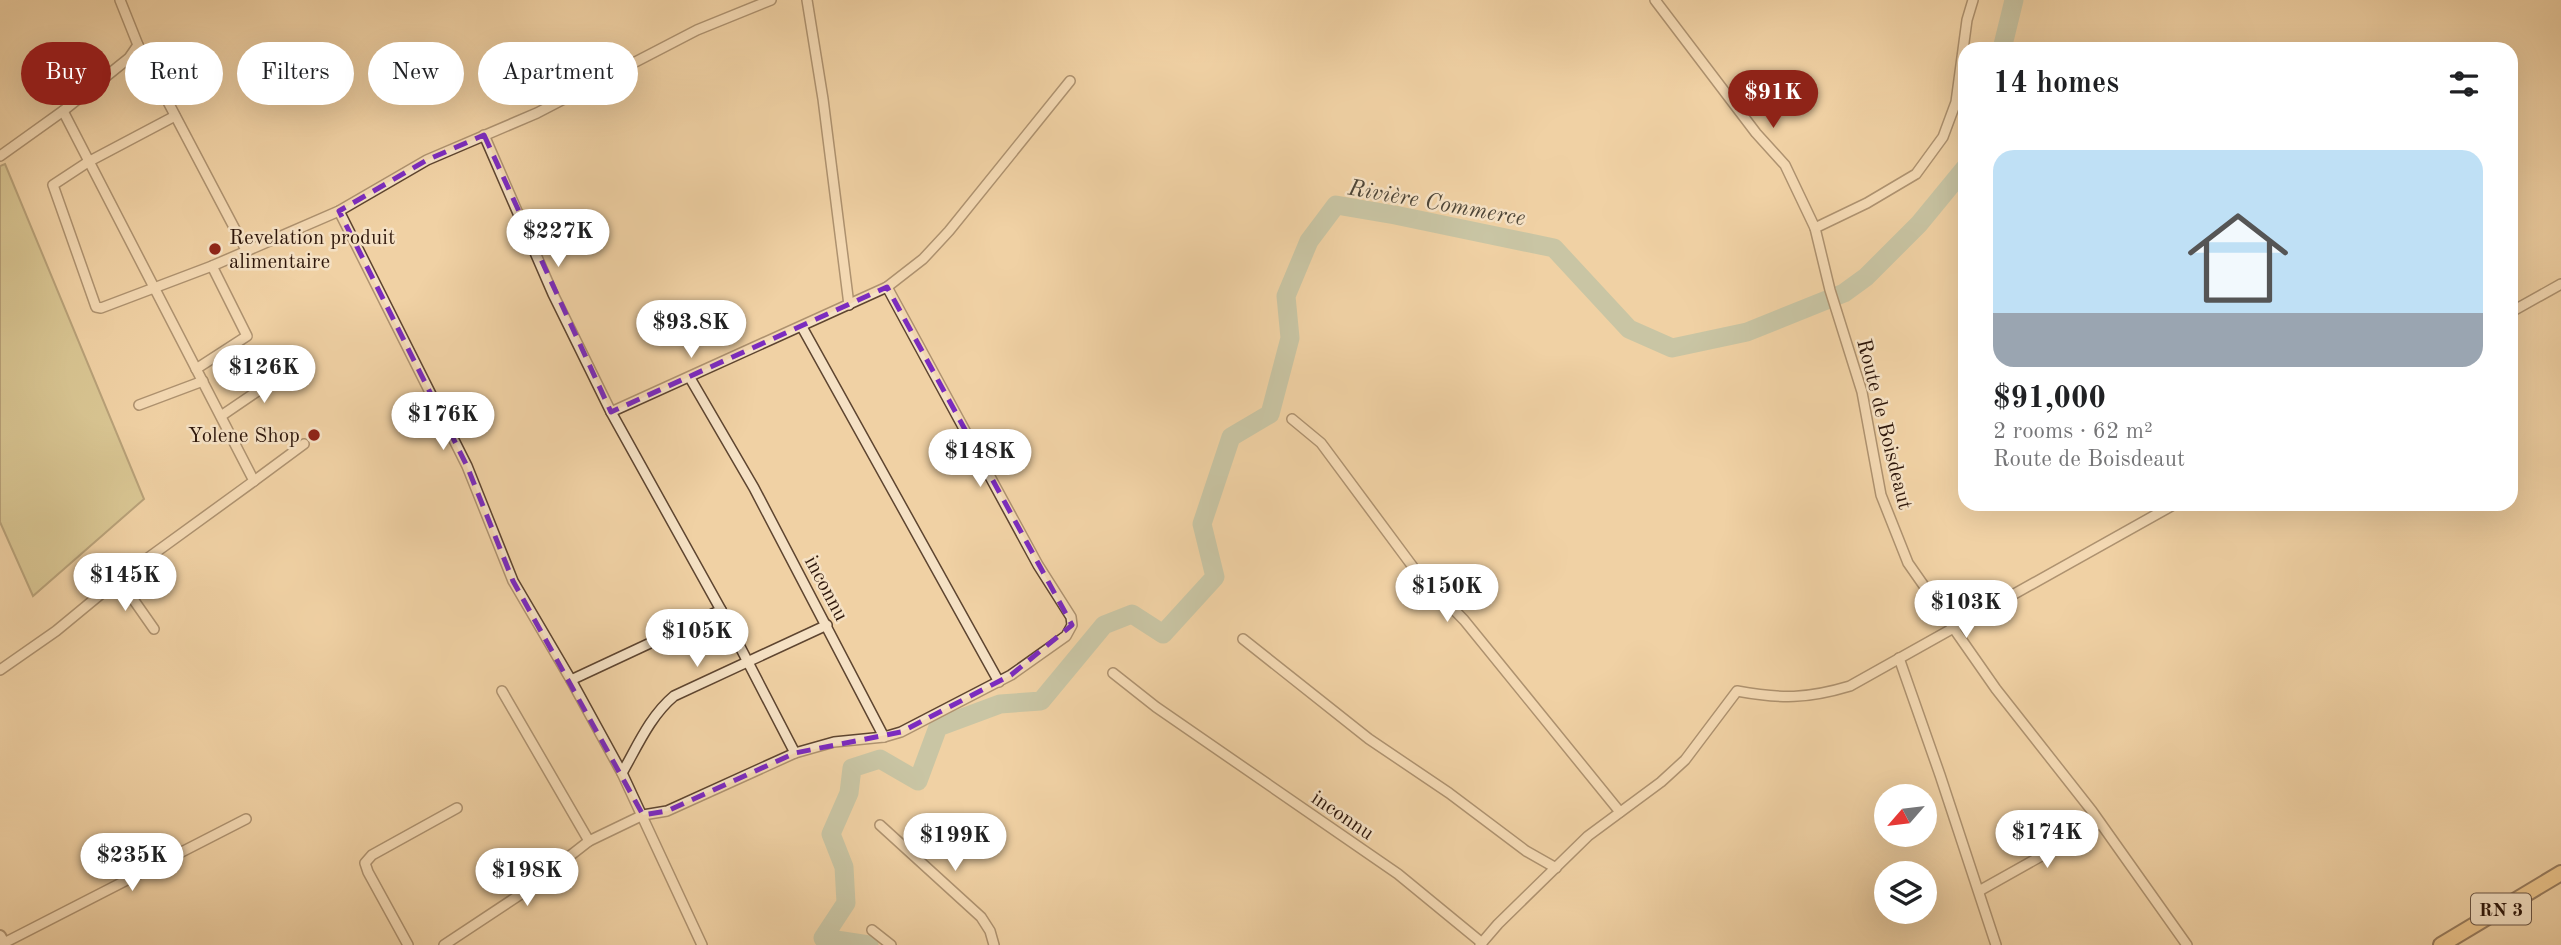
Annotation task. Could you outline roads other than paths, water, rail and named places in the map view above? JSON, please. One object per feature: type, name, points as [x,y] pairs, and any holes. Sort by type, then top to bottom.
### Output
[{"type":"main road","name":"RN 3","points":[[2441,945],[2559,877]]},
{"type":"street","points":[[120,0],[137,42]]},
{"type":"street","points":[[175,116],[88,162],[53,185],[96,307],[101,308],[212,266],[339,211],[427,160],[537,113],[697,30],[771,0]]},
{"type":"street","points":[[807,0],[825,112],[849,305]]},
{"type":"street","name":"Route de Boisdeaut","points":[[1655,0],[1756,133],[1785,165],[1815,228],[1830,290],[1862,393],[1881,495],[1908,563],[1996,689],[2100,823],[2187,945]]},
{"type":"street","points":[[1964,42],[1973,0]]},
{"type":"street","points":[[0,156],[125,61]]},
{"type":"street","points":[[611,412],[887,288],[923,259],[950,230],[1070,81]]},
{"type":"street","points":[[1815,228],[1867,203],[1916,174],[1943,137],[1956,102],[1958,87]]},
{"type":"street","points":[[169,105],[247,252]]},
{"type":"street","points":[[62,111],[254,481]]},
{"type":"street","points":[[484,135],[583,359],[721,610],[794,753]]},
{"type":"street","points":[[339,211],[467,466],[513,581],[571,680],[643,815],[700,941],[690,945]]},
{"type":"street","points":[[196,369],[247,336],[212,266]]},
{"type":"street","points":[[2518,308],[2561,284]]},
{"type":"street","points":[[444,945],[521,894],[589,841],[643,815],[667,811],[794,753],[834,742],[884,737],[901,732],[999,682],[1066,636],[1072,625],[1071,617],[1038,565],[887,288]]},
{"type":"street","points":[[802,327],[999,682]]},
{"type":"street","points":[[221,416],[290,369]]},
{"type":"street","name":"inconnu","points":[[690,378],[754,488],[884,737]]},
{"type":"street","points":[[139,405],[203,381]]},
{"type":"street","points":[[1292,419],[1321,443],[1416,571],[1464,620],[1620,812]]},
{"type":"street","points":[[0,670],[56,631],[119,579],[304,444]]},
{"type":"street","points":[[1481,944],[1588,836],[1661,782],[1685,760],[1737,691],[1772,698],[1818,696],[1850,686],[2163,511]]},
{"type":"street","points":[[119,579],[154,629]]},
{"type":"street","points":[[571,680],[721,610]]},
{"type":"street","points":[[622,774],[649,724],[674,696],[827,625]]},
{"type":"street","points":[[1242,639],[1369,739],[1449,793],[1525,851],[1556,868]]},
{"type":"street","points":[[1899,659],[1996,945]]},
{"type":"street","name":"inconnu","points":[[1113,673],[1156,707],[1398,874],[1481,944]]},
{"type":"street","points":[[502,691],[589,841]]},
{"type":"street","points":[[408,945],[365,863],[372,855],[457,808]]},
{"type":"street","points":[[3,941],[246,819]]},
{"type":"street","points":[[1979,891],[2100,823]]},
{"type":"street","points":[[880,825],[981,917],[990,931],[994,945]]},
{"type":"street","points":[[872,930],[891,945]]},
{"type":"waterway","name":"Rivière Commerce","points":[[2004,42],[2014,0]]},
{"type":"waterway","name":"Rivière Commerce","points":[[869,945],[823,938],[846,903],[844,867],[831,834],[849,793],[852,768],[880,759],[918,781],[938,727],[1000,704],[1041,701],[1104,625],[1132,614],[1163,634],[1215,577],[1202,524],[1231,437],[1270,414],[1290,338],[1286,296],[1309,241],[1336,205],[1554,248],[1629,329],[1672,348],[1747,332],[1844,293],[1866,277],[1919,224],[1958,177]]},
{"type":"place","name":"Revelation produit alimentaire","points":[[215,249]]},
{"type":"place","name":"Yolene Shop","points":[[314,435]]}]
